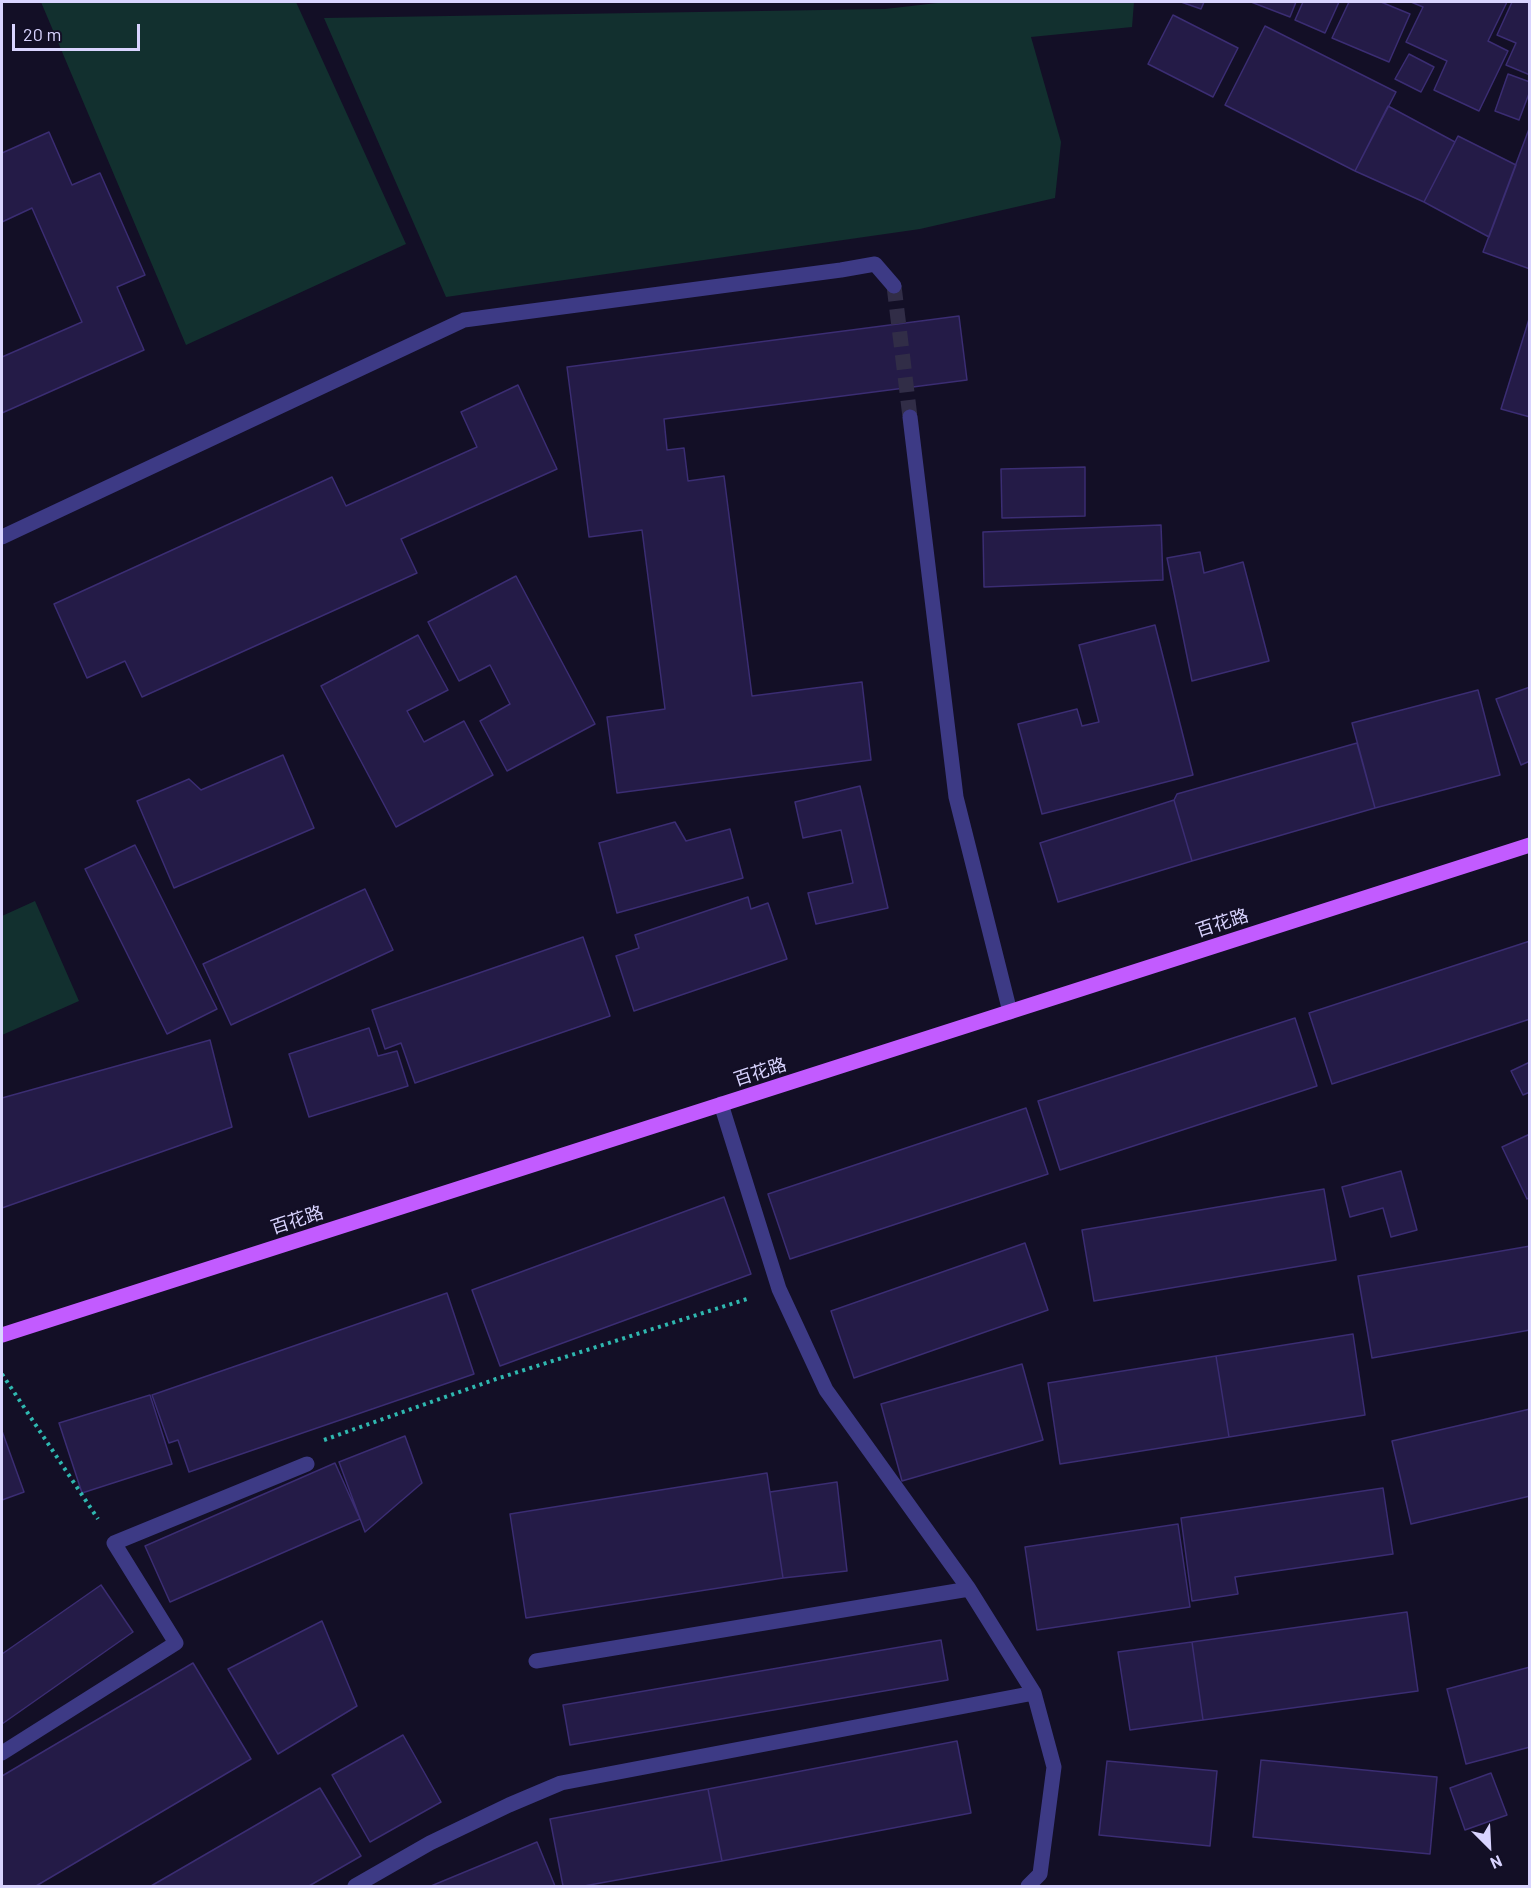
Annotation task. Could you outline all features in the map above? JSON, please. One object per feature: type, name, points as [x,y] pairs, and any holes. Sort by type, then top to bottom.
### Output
[{"type":"main road","name":"百花路","points":[[2,1335],[1530,845]]},
{"type":"street","points":[[2,537],[464,320],[875,264],[894,286]]},
{"type":"street","points":[[910,417],[956,797],[1010,1012]]},
{"type":"street","points":[[722,1104],[779,1289],[826,1390],[969,1588],[1034,1693],[1054,1767],[1040,1874],[1028,1887]]},
{"type":"street","points":[[2,1753],[176,1643],[114,1544],[307,1464]]},
{"type":"street","points":[[536,1661],[969,1588]]},
{"type":"street","points":[[355,1887],[430,1843],[561,1783],[1034,1693]]},
{"type":"path","points":[[319,1441],[496,1379],[779,1289]]},
{"type":"path","points":[[2,1374],[114,1544]]},
{"type":"path","points":[[98,1519],[109,1515]]},
{"type":"green space","points":[[41,2],[296,2],[406,244],[186,345]]},
{"type":"green space","points":[[946,2],[1134,2],[1132,27],[1031,37],[1061,142],[1055,198],[920,229],[446,297],[324,18],[885,9]]},
{"type":"green space","points":[[35,901],[79,1001],[2,1035],[2,916]]},
{"type":"building","points":[[1181,2],[1204,2],[1201,9]]},
{"type":"building","points":[[1251,2],[1296,2],[1290,17]]},
{"type":"building","points":[[1303,2],[1339,2],[1325,33],[1295,20]]},
{"type":"building","points":[[1349,2],[1381,2],[1410,14],[1389,62],[1332,38]]},
{"type":"building","points":[[1411,2],[1507,2],[1488,41],[1508,51],[1479,111],[1434,90],[1447,61],[1406,42],[1423,7]]},
{"type":"building","points":[[1512,2],[1530,2],[1530,75],[1506,65],[1516,43],[1497,35]]},
{"type":"building","points":[[1173,15],[1238,48],[1213,97],[1148,64]]},
{"type":"building","points":[[1265,26],[1396,92],[1355,171],[1225,105]]},
{"type":"building","points":[[1409,54],[1434,67],[1421,92],[1395,79]]},
{"type":"building","points":[[1508,74],[1530,82],[1530,91],[1519,120],[1495,111]]},
{"type":"building","points":[[1388,106],[1455,142],[1424,202],[1355,171]]},
{"type":"building","points":[[1530,129],[1530,269],[1483,252]]},
{"type":"building","points":[[49,132],[72,185],[100,173],[145,275],[117,287],[144,350],[2,413],[2,357],[82,322],[32,208],[2,222],[2,153]]},
{"type":"building","points":[[1458,136],[1516,165],[1489,237],[1424,202]]},
{"type":"building","points":[[959,316],[967,380],[664,419],[667,450],[684,448],[688,481],[724,476],[752,696],[862,682],[871,760],[617,793],[607,717],[665,709],[642,530],[589,537],[567,367]]},
{"type":"building","points":[[1530,316],[1530,417],[1501,409]]},
{"type":"building","points":[[518,385],[557,469],[401,539],[417,573],[142,697],[125,661],[87,678],[54,604],[332,477],[346,506],[477,447],[461,412]]},
{"type":"building","points":[[1085,467],[1085,516],[1002,518],[1001,469]]},
{"type":"building","points":[[1161,525],[1163,580],[984,587],[983,532]]},
{"type":"building","points":[[1200,552],[1204,573],[1243,562],[1269,661],[1192,681],[1167,558]]},
{"type":"building","points":[[516,576],[595,724],[507,771],[480,721],[510,704],[490,665],[459,681],[428,622]]},
{"type":"building","points":[[1155,625],[1193,775],[1042,814],[1018,724],[1077,709],[1082,726],[1099,722],[1079,645]]},
{"type":"building","points":[[418,635],[448,690],[407,711],[424,742],[464,721],[493,775],[396,827],[321,686]]},
{"type":"building","points":[[1530,687],[1530,761],[1521,765],[1496,699]]},
{"type":"building","points":[[1478,690],[1500,775],[1375,808],[1352,723]]},
{"type":"building","points":[[1357,743],[1375,808],[1192,861],[1174,800],[1177,794]]},
{"type":"building","points":[[283,755],[314,828],[174,888],[137,801],[189,779],[201,790]]},
{"type":"building","points":[[860,786],[888,908],[816,924],[808,893],[853,883],[841,830],[803,838],[795,802]]},
{"type":"building","points":[[1174,800],[1192,861],[1058,902],[1040,843]]},
{"type":"building","points":[[675,822],[686,841],[730,829],[743,878],[617,913],[599,843]]},
{"type":"building","points":[[135,845],[217,1009],[167,1034],[85,869]]},
{"type":"building","points":[[365,889],[393,950],[231,1025],[203,964]]},
{"type":"building","points":[[748,897],[751,909],[768,903],[787,959],[634,1011],[616,956],[639,948],[635,935]]},
{"type":"building","points":[[583,937],[610,1016],[415,1083],[401,1043],[385,1049],[372,1010]]},
{"type":"building","points":[[1530,941],[1530,1019],[1332,1084],[1309,1013]]},
{"type":"building","points":[[1295,1018],[1317,1086],[1060,1170],[1038,1101]]},
{"type":"building","points":[[369,1028],[378,1056],[397,1051],[408,1086],[309,1117],[289,1054]]},
{"type":"building","points":[[210,1040],[232,1127],[2,1208],[2,1098]]},
{"type":"building","points":[[1530,1062],[1530,1092],[1523,1095],[1511,1071]]},
{"type":"building","points":[[1026,1108],[1048,1174],[790,1259],[768,1194]]},
{"type":"building","points":[[1530,1134],[1530,1197],[1527,1199],[1502,1147]]},
{"type":"building","points":[[1401,1171],[1417,1230],[1391,1237],[1383,1208],[1350,1217],[1342,1187]]},
{"type":"building","points":[[1324,1189],[1336,1260],[1094,1301],[1082,1230]]},
{"type":"building","points":[[724,1197],[751,1274],[500,1366],[472,1290]]},
{"type":"building","points":[[1025,1243],[1048,1310],[854,1378],[831,1311]]},
{"type":"building","points":[[1530,1246],[1530,1330],[1372,1358],[1358,1276]]},
{"type":"building","points":[[447,1293],[474,1374],[189,1472],[178,1440],[169,1443],[152,1395]]},
{"type":"building","points":[[1353,1334],[1365,1415],[1229,1437],[1216,1356]]},
{"type":"building","points":[[1216,1356],[1229,1437],[1060,1464],[1048,1383]]},
{"type":"building","points":[[1022,1364],[1043,1440],[902,1481],[881,1404]]},
{"type":"building","points":[[150,1395],[172,1464],[82,1493],[59,1423]]},
{"type":"building","points":[[1530,1409],[1530,1496],[1411,1524],[1392,1441]]},
{"type":"building","points":[[2,1431],[24,1492],[2,1500]]},
{"type":"building","points":[[405,1436],[422,1483],[365,1532],[339,1462]]},
{"type":"building","points":[[335,1463],[360,1519],[170,1602],[145,1546]]},
{"type":"building","points":[[767,1473],[783,1578],[526,1618],[510,1514]]},
{"type":"building","points":[[837,1482],[847,1571],[783,1578],[770,1492]]},
{"type":"building","points":[[1383,1488],[1393,1554],[1235,1577],[1238,1594],[1192,1601],[1181,1518]]},
{"type":"building","points":[[1178,1524],[1190,1607],[1037,1630],[1025,1547]]},
{"type":"building","points":[[101,1585],[133,1632],[2,1724],[2,1654]]},
{"type":"building","points":[[1407,1612],[1418,1691],[1203,1720],[1192,1642]]},
{"type":"building","points":[[322,1621],[357,1706],[278,1754],[228,1669]]},
{"type":"building","points":[[941,1640],[948,1680],[570,1745],[563,1705]]},
{"type":"building","points":[[1192,1642],[1203,1720],[1130,1730],[1118,1652]]},
{"type":"building","points":[[193,1663],[251,1759],[36,1886],[2,1886],[2,1776]]},
{"type":"building","points":[[1530,1667],[1530,1747],[1466,1764],[1447,1689]]},
{"type":"building","points":[[403,1735],[441,1802],[370,1842],[332,1775]]},
{"type":"building","points":[[957,1741],[971,1813],[722,1861],[708,1789]]},
{"type":"building","points":[[1261,1760],[1437,1777],[1430,1854],[1253,1837]]},
{"type":"building","points":[[1107,1761],[1217,1771],[1210,1846],[1099,1835]]},
{"type":"building","points":[[1491,1773],[1507,1815],[1465,1830],[1450,1788]]},
{"type":"building","points":[[320,1788],[361,1856],[309,1886],[151,1886]]},
{"type":"building","points":[[708,1789],[722,1861],[584,1886],[563,1886],[550,1819]]},
{"type":"building","points":[[537,1842],[555,1886],[431,1886]]},
{"type":"tunnel","points":[[894,286],[910,417]]}]
